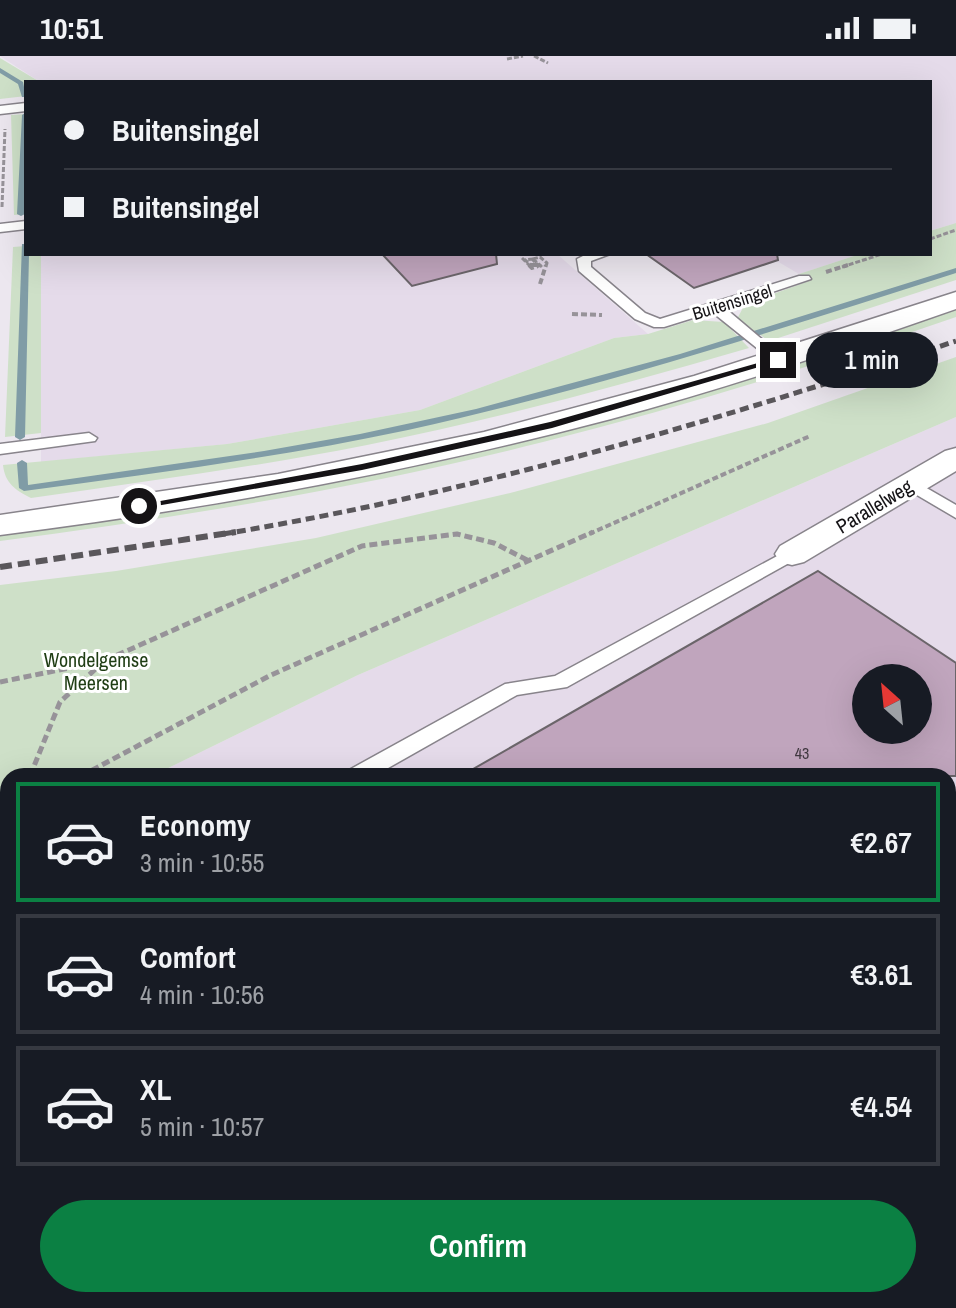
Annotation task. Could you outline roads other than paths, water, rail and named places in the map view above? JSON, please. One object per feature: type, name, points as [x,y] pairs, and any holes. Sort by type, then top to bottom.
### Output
[{"type":"street","points":[[0,525],[231,492],[416,456],[552,425],[767,350],[956,300]]},
{"type":"street","name":"Parallelweg","points":[[792,554],[956,458]]},
{"type":"lane","points":[[3,109],[24,107]]},
{"type":"lane","points":[[0,228],[24,225]]},
{"type":"lane","name":"Buitensingel","points":[[595,256],[584,259],[584,268],[640,316],[659,324],[804,279]]},
{"type":"lane","points":[[716,308],[767,350]]},
{"type":"lane","points":[[0,449],[89,438]]},
{"type":"lane","points":[[911,484],[956,513]]},
{"type":"lane","points":[[371,768],[512,689],[560,682],[792,554]]},
{"type":"waterway","points":[[0,70],[21,83],[24,96]]},
{"type":"waterway","points":[[21,214],[24,140]]},
{"type":"waterway","points":[[20,437],[25,256]]},
{"type":"waterway","points":[[22,463],[24,488],[264,454],[360,437],[615,375],[956,270]]},
{"type":"railway","points":[[225,534],[409,498],[594,452],[776,399],[956,341]]},
{"type":"railway","points":[[225,534],[236,532]]},
{"type":"railway","points":[[0,567],[225,534]]},
{"type":"park label","name":"Wondelgemse Meersen","points":[[96,670]]}]
